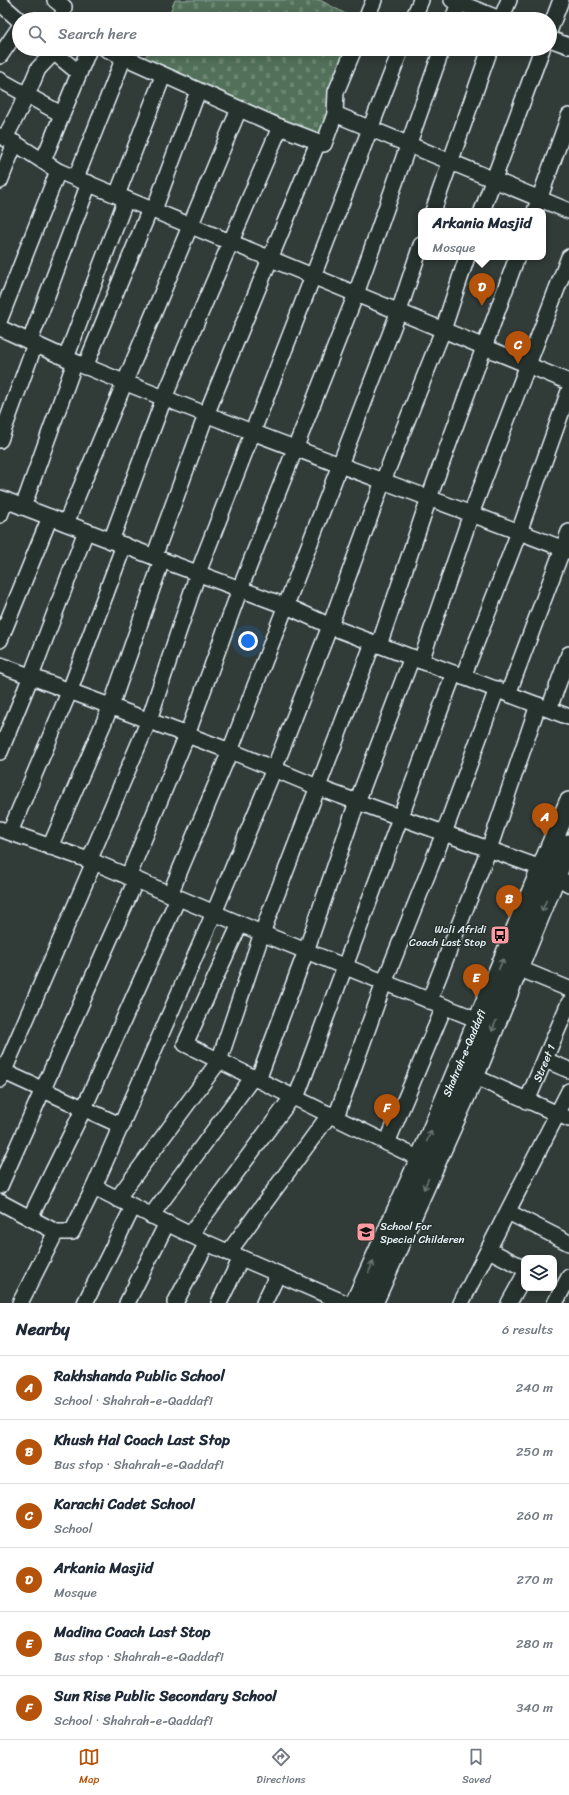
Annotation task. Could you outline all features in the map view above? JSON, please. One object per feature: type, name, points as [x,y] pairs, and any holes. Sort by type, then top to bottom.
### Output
[{"type":"main road","name":"Shahrah-e-Qaddafi","points":[[373,1303],[466,1073],[478,1020],[555,876],[569,802]]},
{"type":"main road","name":"Shahrah-e-Qaddafi","points":[[355,1303],[420,1159],[466,1073],[518,968],[569,844]]},
{"type":"street","points":[[55,0],[64,7],[63,12]]},
{"type":"street","points":[[369,12],[374,0]]},
{"type":"street","points":[[416,12],[421,0]]},
{"type":"street","points":[[503,12],[509,0]]},
{"type":"street","points":[[556,12],[561,0]]},
{"type":"street","points":[[454,12],[455,2],[481,12]]},
{"type":"street","points":[[0,3],[12,14]]},
{"type":"street","points":[[0,56],[12,38]]},
{"type":"street","points":[[557,42],[569,46]]},
{"type":"street","points":[[0,181],[7,139],[38,68],[47,56]]},
{"type":"street","points":[[59,56],[79,73]]},
{"type":"street","points":[[43,161],[86,56]]},
{"type":"street","points":[[0,440],[33,343],[82,181],[124,57],[163,76],[280,127],[324,144],[335,114],[336,92],[351,56]]},
{"type":"street","points":[[122,1126],[43,1089],[1,1074],[91,862],[149,720],[198,573],[398,56]]},
{"type":"street","points":[[0,1186],[43,1089],[132,878],[187,735],[240,589],[356,294],[439,56]]},
{"type":"street","points":[[434,208],[488,56]]},
{"type":"street","points":[[483,208],[539,56]]},
{"type":"street","points":[[23,507],[75,362],[121,197],[163,76]]},
{"type":"street","points":[[0,80],[61,114]]},
{"type":"street","points":[[75,362],[152,210],[198,91]]},
{"type":"street","points":[[66,523],[123,382],[239,109]]},
{"type":"street","points":[[335,114],[493,180],[537,205],[569,211]]},
{"type":"street","points":[[537,205],[569,116]]},
{"type":"street","points":[[280,127],[164,398],[70,690],[5,831],[132,878],[240,924],[478,1020]]},
{"type":"street","points":[[7,139],[58,171],[569,382]]},
{"type":"street","points":[[50,847],[111,706],[206,415],[318,142]]},
{"type":"street","points":[[0,319],[58,171]]},
{"type":"street","points":[[30,1218],[84,1108],[174,896],[399,311],[418,255]]},
{"type":"street","points":[[151,1216],[256,1078],[306,951],[357,802],[417,659],[569,257]]},
{"type":"street","points":[[0,1202],[56,1232],[72,1232],[122,1126],[214,913],[274,769],[330,626],[383,481],[443,330],[466,260]]},
{"type":"street","points":[[117,1199],[219,1061],[262,933],[376,644],[483,346],[517,260]]},
{"type":"street","points":[[0,328],[75,362],[251,433],[566,550]]},
{"type":"street","points":[[190,1235],[294,1097],[402,818],[459,675],[519,532],[569,391]]},
{"type":"street","points":[[0,515],[3,499],[158,559],[286,606],[330,626],[569,717]]},
{"type":"street","points":[[0,640],[50,517]]},
{"type":"street","points":[[0,752],[32,676],[86,531]]},
{"type":"street","points":[[219,1303],[235,1256],[333,1116],[384,983],[502,692],[566,550],[569,532]]},
{"type":"street","points":[[429,1001],[544,707],[569,654]]},
{"type":"street","points":[[0,665],[230,751],[319,788],[489,849],[555,876]]},
{"type":"street","points":[[240,924],[185,1044],[420,1159]]},
{"type":"street","points":[[518,968],[569,989]]},
{"type":"street","name":"Street 1","points":[[528,1101],[569,1003]]},
{"type":"street","points":[[387,1143],[444,1007]]},
{"type":"street","points":[[545,1060],[569,1070]]},
{"type":"street","points":[[466,1073],[564,1117]]},
{"type":"street","points":[[461,1303],[508,1212],[564,1117],[569,1091]]},
{"type":"street","points":[[94,1187],[207,1244],[278,1274],[315,1297],[345,1303]]},
{"type":"street","points":[[85,1303],[133,1207]]},
{"type":"street","points":[[508,1212],[569,1243]]},
{"type":"street","points":[[127,1303],[167,1224]]},
{"type":"street","points":[[20,1303],[56,1232]]},
{"type":"street","points":[[175,1303],[207,1244]]},
{"type":"street","points":[[489,1250],[521,1266]]},
{"type":"street","points":[[264,1303],[278,1274]]},
{"type":"street","points":[[509,1303],[521,1281]]},
{"type":"street","points":[[555,1303],[562,1283]]},
{"type":"green space","points":[[175,0],[320,0],[342,12],[170,12]]},
{"type":"green space","points":[[146,56],[347,56],[325,132],[315,137],[144,59]]},
{"type":"place","name":"Arkania Masjid","points":[[482,306]]},
{"type":"place","name":"Karachi Cadet School","points":[[518,364]]},
{"type":"place","name":"Rakhshanda Public School","points":[[545,836]]},
{"type":"place","name":"Khush Hal Coach Last Stop","points":[[509,918]]},
{"type":"place","name":"Wali Afridi Coach Last Stop","points":[[500,935]]},
{"type":"place","name":"Madina Coach Last Stop","points":[[476,997]]},
{"type":"place","name":"Sun Rise Public Secondary School","points":[[387,1127]]},
{"type":"place","name":"School For Special Childeren","points":[[366,1232]]}]
